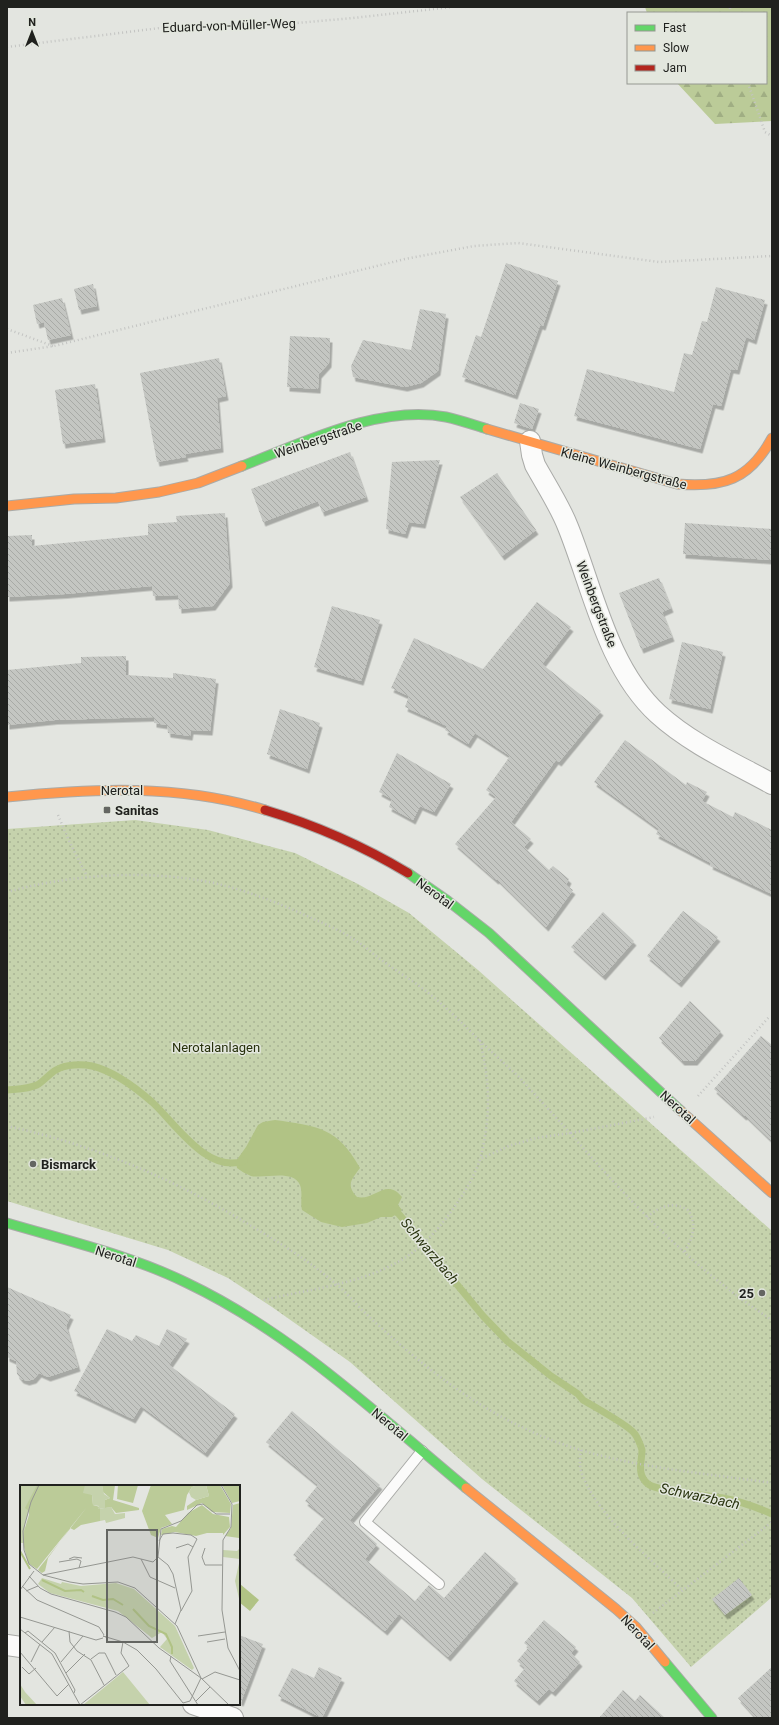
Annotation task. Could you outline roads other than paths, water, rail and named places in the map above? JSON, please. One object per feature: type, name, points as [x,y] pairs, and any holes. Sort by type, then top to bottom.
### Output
[{"type":"street","name":"Weinbergstraße","points":[[7,506],[74,499],[140,496],[190,485],[337,430],[398,416],[421,415],[446,417],[530,441],[535,465],[568,525],[613,648],[625,672],[640,695],[658,714],[677,730],[772,784]]},
{"type":"street","name":"Kleine Weinbergstraße","points":[[530,441],[677,484],[697,487],[717,485],[736,477],[753,466],[766,451],[772,438]]},
{"type":"street","name":"Nerotal","points":[[7,797],[98,790],[175,791],[212,796],[248,804],[299,821],[350,842],[384,859],[427,886],[493,938],[772,1193]]},
{"type":"street","name":"Nerotal","points":[[7,1223],[156,1269],[189,1283],[231,1307],[289,1344],[346,1387],[477,1497],[616,1609],[636,1627],[712,1718]]},
{"type":"street","points":[[7,1645],[20,1647]]},
{"type":"street","points":[[196,1705],[234,1718]]},
{"type":"lane","points":[[422,1451],[365,1522],[439,1584]]},
{"type":"waterway","name":"Schwarzbach","points":[[7,1090],[37,1085],[53,1072],[64,1067],[79,1065],[100,1068],[116,1076],[139,1091],[152,1102],[193,1145],[205,1154],[217,1160],[230,1163],[244,1161]]},
{"type":"waterway","name":"Schwarzbach","points":[[390,1209],[398,1213],[483,1316],[507,1341],[551,1376],[578,1394],[583,1400],[618,1421],[634,1433],[642,1450],[640,1468],[642,1476],[648,1484],[661,1489],[729,1499],[748,1504],[772,1514]]},
{"type":"place","name":"Sanitas","points":[[107,810]]},
{"type":"place","name":"Bismarck","points":[[33,1164]]},
{"type":"place","name":"25","points":[[762,1293]]},
{"type":"park label","name":"Nerotalanlagen","points":[[216,1047]]}]
